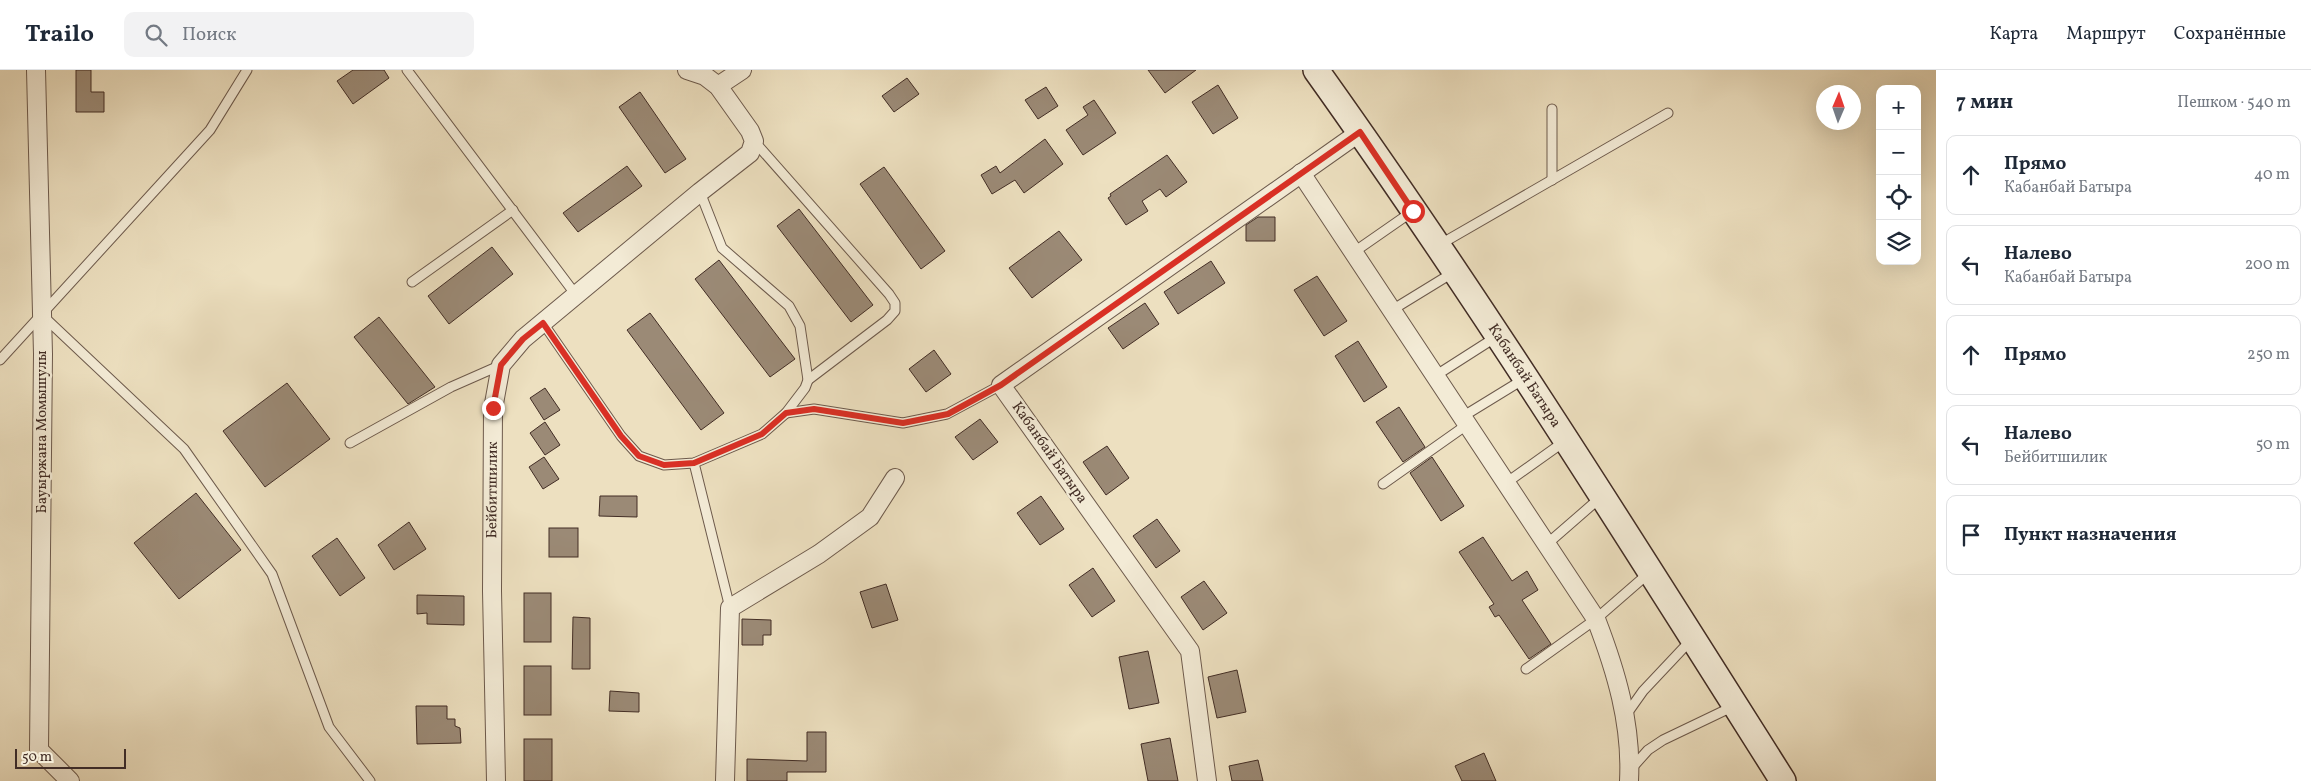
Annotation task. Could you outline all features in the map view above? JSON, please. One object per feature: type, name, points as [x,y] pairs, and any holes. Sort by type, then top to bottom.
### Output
[{"type":"main road","name":"Кабанбай Батыра","points":[[1316,70],[1360,132],[1566,441],[1783,781]]},
{"type":"street","name":"Бауыржана Момышулы","points":[[36,70],[42,316],[39,750],[70,781]]},
{"type":"street","points":[[501,365],[523,339],[700,192],[750,153],[754,141],[750,131],[718,86],[705,76],[687,70]]},
{"type":"street","points":[[718,86],[742,70]]},
{"type":"street","points":[[1001,385],[1360,132]]},
{"type":"street","points":[[1302,173],[1596,619],[1611,658],[1626,715],[1629,776]]},
{"type":"street","name":"Бейбитшилик","points":[[496,781],[492,591],[493,418],[501,365]]},
{"type":"street","name":"Кабанбай Батыра","points":[[1001,385],[1190,651],[1207,781]]},
{"type":"street","points":[[725,781],[730,608],[819,554],[870,518],[895,478]]},
{"type":"lane","points":[[0,360],[210,130],[247,70]]},
{"type":"lane","points":[[407,70],[576,295]]},
{"type":"lane","points":[[1552,109],[1552,180]]},
{"type":"lane","points":[[1436,246],[1668,113]]},
{"type":"lane","points":[[754,141],[895,303],[895,311],[887,320],[808,380]]},
{"type":"lane","points":[[543,323],[621,436],[639,456],[664,465],[694,463],[762,434],[786,413],[805,388],[808,380],[800,326],[789,306],[722,248],[700,192]]},
{"type":"lane","points":[[412,282],[512,210]]},
{"type":"lane","points":[[1354,252],[1413,211]]},
{"type":"lane","points":[[1392,310],[1454,272]]},
{"type":"lane","points":[[42,316],[184,450],[272,574],[329,727],[370,781]]},
{"type":"lane","points":[[1435,376],[1497,337]]},
{"type":"lane","points":[[350,443],[451,387],[501,365]]},
{"type":"lane","points":[[1383,484],[1465,420],[1525,379]]},
{"type":"lane","points":[[786,413],[814,409],[903,423],[948,414],[1001,385]]},
{"type":"lane","points":[[1506,482],[1566,441]]},
{"type":"lane","points":[[694,463],[730,608]]},
{"type":"lane","points":[[1547,544],[1602,496]]},
{"type":"lane","points":[[1526,669],[1596,619],[1650,572]]},
{"type":"lane","points":[[1626,715],[1688,631]]},
{"type":"lane","points":[[1629,776],[1648,750],[1663,740],[1735,705]]},
{"type":"building","points":[[76,70],[91,70],[91,92],[104,92],[104,112],[76,112]]},
{"type":"building","points":[[353,70],[384,70],[389,78],[353,104],[337,81]]},
{"type":"building","points":[[1148,70],[1196,70],[1165,93]]},
{"type":"building","points":[[907,78],[919,94],[894,112],[882,96]]},
{"type":"building","points":[[1218,85],[1238,118],[1213,134],[1192,102]]},
{"type":"building","points":[[1046,87],[1058,106],[1038,119],[1025,100]]},
{"type":"building","points":[[640,92],[686,159],[665,173],[619,107]]},
{"type":"building","points":[[1094,100],[1116,133],[1083,155],[1066,130],[1088,115],[1083,107]]},
{"type":"building","points":[[1045,139],[1063,164],[1024,193],[1015,180],[992,194],[981,175],[996,166],[1000,173]]},
{"type":"building","points":[[1167,155],[1187,182],[1166,197],[1160,189],[1142,201],[1148,211],[1126,225],[1108,198],[1111,196],[1110,194]]},
{"type":"building","points":[[627,166],[642,186],[578,232],[563,213]]},
{"type":"building","points":[[884,167],[945,251],[921,269],[860,184]]},
{"type":"building","points":[[799,209],[873,305],[851,322],[777,226]]},
{"type":"building","points":[[1258,217],[1275,217],[1275,241],[1246,241],[1246,225]]},
{"type":"building","points":[[1059,231],[1082,260],[1032,298],[1009,268]]},
{"type":"building","points":[[492,247],[513,274],[449,324],[428,296]]},
{"type":"building","points":[[719,260],[795,359],[770,377],[695,279]]},
{"type":"building","points":[[1211,261],[1225,283],[1178,314],[1164,292]]},
{"type":"building","points":[[1317,276],[1347,321],[1324,336],[1294,290]]},
{"type":"building","points":[[1145,303],[1159,324],[1123,349],[1108,328]]},
{"type":"building","points":[[650,313],[724,413],[701,430],[627,330]]},
{"type":"building","points":[[379,317],[435,387],[408,404],[354,337]]},
{"type":"building","points":[[1358,341],[1387,387],[1364,402],[1335,356]]},
{"type":"building","points":[[934,350],[951,374],[926,392],[909,369]]},
{"type":"building","points":[[287,383],[330,439],[265,487],[223,431]]},
{"type":"building","points":[[545,388],[560,410],[544,420],[530,398]]},
{"type":"building","points":[[1399,407],[1425,447],[1403,462],[1376,422]]},
{"type":"building","points":[[980,419],[998,442],[973,460],[955,437]]},
{"type":"building","points":[[545,422],[560,445],[545,455],[530,433]]},
{"type":"building","points":[[1107,446],[1129,478],[1106,495],[1083,462]]},
{"type":"building","points":[[544,457],[559,479],[543,489],[529,467]]},
{"type":"building","points":[[1432,457],[1464,506],[1441,521],[1410,473]]},
{"type":"building","points":[[196,493],[241,550],[179,599],[134,543]]},
{"type":"building","points":[[600,496],[637,496],[637,517],[599,516]]},
{"type":"building","points":[[1041,496],[1064,529],[1040,545],[1017,513]]},
{"type":"building","points":[[1157,519],[1180,551],[1156,568],[1133,536]]},
{"type":"building","points":[[409,522],[426,549],[394,570],[378,545]]},
{"type":"building","points":[[549,528],[578,528],[578,557],[549,557]]},
{"type":"building","points":[[1483,537],[1512,581],[1527,571],[1538,590],[1522,600],[1551,644],[1529,659],[1499,615],[1495,617],[1489,607],[1494,604],[1459,552]]},
{"type":"building","points":[[337,538],[365,578],[340,596],[312,556]]},
{"type":"building","points":[[1093,568],[1115,601],[1092,617],[1069,585]]},
{"type":"building","points":[[1204,581],[1227,613],[1203,630],[1181,597]]},
{"type":"building","points":[[886,584],[898,620],[872,628],[860,592]]},
{"type":"building","points":[[524,593],[551,593],[551,642],[524,642]]},
{"type":"building","points":[[417,595],[464,596],[464,625],[427,624],[427,613],[417,614]]},
{"type":"building","points":[[573,617],[590,618],[590,669],[572,669]]},
{"type":"building","points":[[742,619],[771,620],[771,635],[763,635],[763,645],[742,645]]},
{"type":"building","points":[[1148,651],[1159,703],[1129,709],[1119,657]]},
{"type":"building","points":[[524,666],[551,666],[551,715],[524,715]]},
{"type":"building","points":[[1237,670],[1246,712],[1217,718],[1208,677]]},
{"type":"building","points":[[610,691],[639,693],[639,712],[609,711]]},
{"type":"building","points":[[416,706],[447,706],[447,719],[455,719],[455,726],[460,728],[461,743],[417,744]]},
{"type":"building","points":[[807,732],[826,732],[826,772],[787,772],[787,781],[747,781],[747,759],[807,761]]},
{"type":"building","points":[[1170,738],[1178,781],[1148,781],[1141,744]]},
{"type":"building","points":[[524,739],[552,739],[552,781],[524,781]]},
{"type":"building","points":[[1484,753],[1496,781],[1462,781],[1455,766]]},
{"type":"building","points":[[1258,760],[1263,781],[1232,781],[1229,766]]},
{"type":"route","points":[[493,408],[501,365],[523,339],[543,323],[621,436],[639,456],[664,465],[694,463],[762,434],[786,413],[814,409],[903,423],[948,414],[1001,385],[1360,132],[1413,211]]}]
